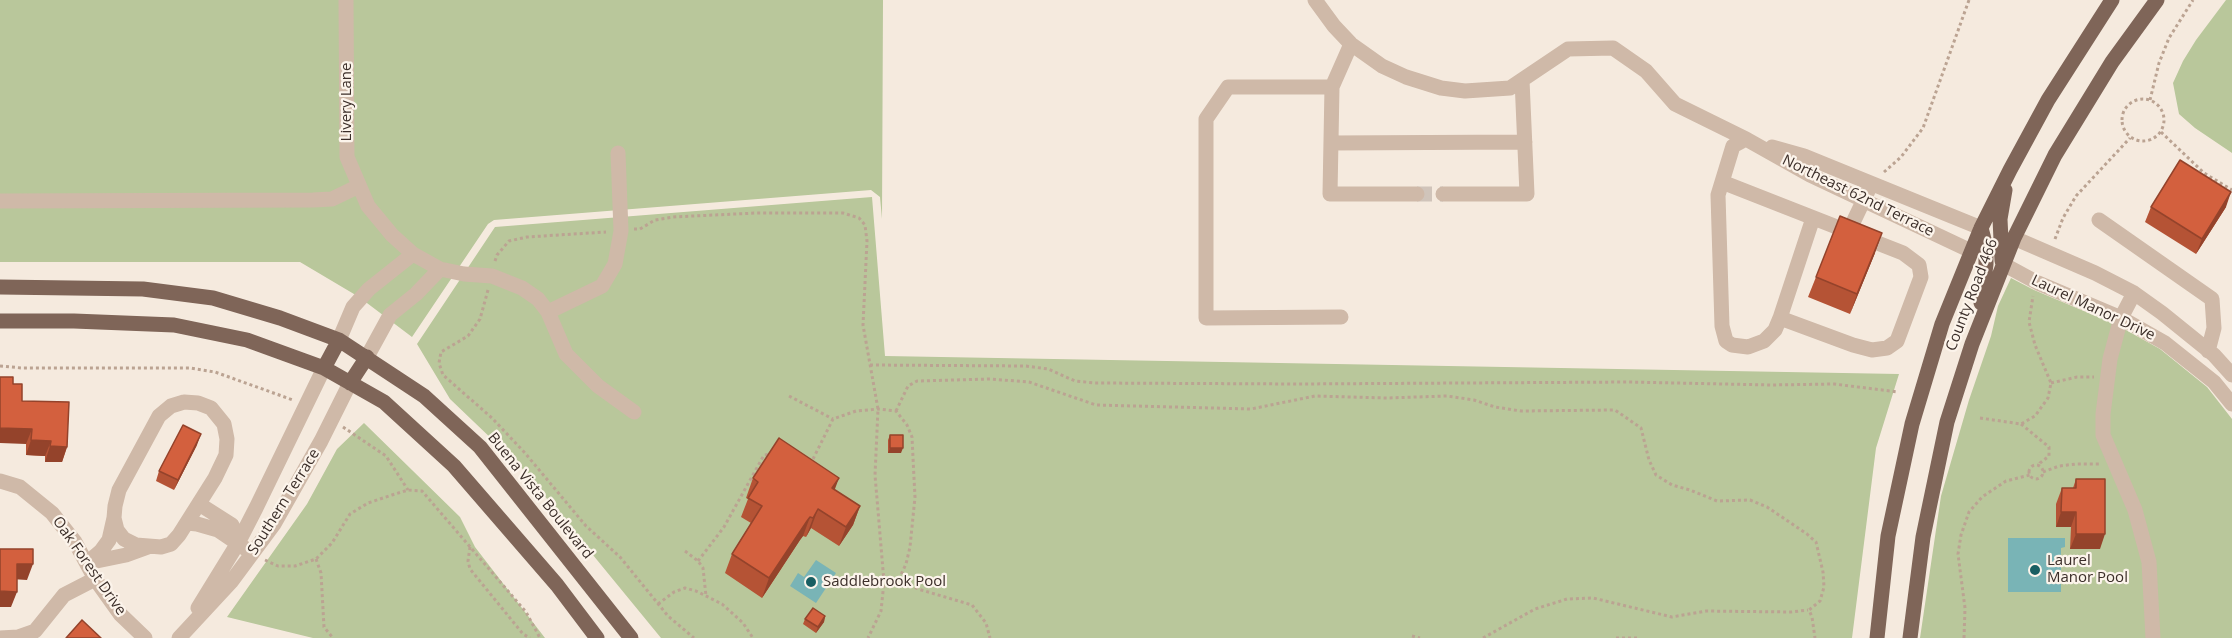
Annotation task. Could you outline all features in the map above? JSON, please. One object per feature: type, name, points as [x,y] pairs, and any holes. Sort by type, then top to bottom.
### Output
[{"type":"main road","name":"County Road 466","points":[[1877,638],[1888,536],[1912,424],[1942,324],[1981,228],[2010,170],[2048,99],[2112,0]]},
{"type":"main road","name":"County Road 466","points":[[1910,638],[1923,537],[1947,422],[1972,344],[2014,238],[2055,155],[2112,62],[2157,0]]},
{"type":"main road","points":[[2003,264],[2000,219],[2010,170]]},
{"type":"main road","points":[[1972,344],[1984,289],[1986,264],[1986,248],[1981,228]]},
{"type":"main road","name":"Buena Vista Boulevard","points":[[0,287],[143,289],[213,298],[280,318],[339,340],[424,396],[480,447],[631,638]]},
{"type":"main road","points":[[0,321],[174,325],[247,340],[324,368],[384,402],[454,466],[557,585],[597,638]]},
{"type":"main road","points":[[324,368],[339,340]]},
{"type":"main road","points":[[350,383],[367,357]]},
{"type":"street","name":"Livery Lane","points":[[346,0],[347,157],[368,206],[392,235],[413,254],[440,269],[492,276],[522,288],[538,298],[548,312]]},
{"type":"street","name":"Northeast 62nd Terrace","points":[[1315,0],[1351,44],[1382,66],[1406,77],[1441,88],[1465,91],[1510,88],[1568,49],[1614,48],[1646,71],[1675,104],[1746,139],[1810,175],[1971,251]]},
{"type":"street","points":[[1351,44],[1332,87],[1330,194],[1417,194]]},
{"type":"street","points":[[1443,194],[1527,194],[1522,80]]},
{"type":"street","points":[[1332,87],[1228,87],[1206,119],[1206,318],[1341,317]]},
{"type":"street","points":[[1746,139],[1733,146],[1718,195],[1722,326],[1726,341],[1732,345],[1748,346],[1764,341],[1775,330],[1813,218]]},
{"type":"street","name":"Northeast 62nd Terrace","points":[[1746,139],[1804,156],[1981,228]]},
{"type":"street","points":[[1331,143],[1525,142]]},
{"type":"street","points":[[618,153],[621,231],[615,264],[602,286],[548,312],[566,354],[598,386],[634,412]]},
{"type":"street","points":[[1722,182],[1903,253],[1918,265],[1921,277],[1897,341],[1887,348],[1872,350],[1853,345],[1780,318]]},
{"type":"street","points":[[1849,231],[1871,183]]},
{"type":"street","points":[[0,201],[312,200],[332,199],[359,186]]},
{"type":"street","points":[[2099,220],[2212,299],[2214,328],[2208,351]]},
{"type":"street","name":"Laurel Manor Drive","points":[[2014,238],[2095,273],[2134,293],[2208,351],[2232,375]]},
{"type":"street","points":[[339,340],[353,307],[369,289],[413,254]]},
{"type":"street","name":"Laurel Manor Drive","points":[[2003,264],[2038,283],[2121,318],[2165,343],[2214,382],[2232,404]]},
{"type":"street","points":[[367,357],[390,315],[416,294],[440,269]]},
{"type":"street","points":[[2134,293],[2121,318],[2107,377],[2103,435],[2135,510],[2149,562],[2153,638]]},
{"type":"street","name":"Southern Terrace","points":[[179,638],[238,543],[324,368]]},
{"type":"street","name":"Southern Terrace","points":[[179,638],[231,582],[274,524],[321,441],[350,383]]},
{"type":"street","points":[[87,563],[101,551],[109,540],[119,490],[159,416],[171,406],[184,402],[198,403],[211,408],[224,424],[225,455],[215,478],[171,544],[161,547],[136,545],[124,539],[117,530],[114,518]]},
{"type":"street","name":"Oak Forest Drive","points":[[0,481],[20,487],[52,513],[75,542],[95,579],[120,614],[146,638]]},
{"type":"street","points":[[199,504],[232,525],[238,543]]},
{"type":"street","points":[[187,523],[209,526],[253,554]]},
{"type":"street","points":[[87,563],[126,555],[148,547]]},
{"type":"street","points":[[0,638],[18,638],[35,631],[64,595],[95,579]]},
{"type":"path","points":[[1871,183],[1901,157],[1923,128],[1969,0]]},
{"type":"path","points":[[2150,99],[2159,63],[2169,38],[2193,0]]},
{"type":"path","points":[[2150,99],[2159,106],[2164,116],[2161,132],[2154,139],[2141,142],[2130,138],[2122,127],[2121,116],[2125,107],[2134,100],[2150,99]]},
{"type":"path","points":[[2161,132],[2204,173],[2232,190]]},
{"type":"path","points":[[694,638],[668,616],[621,557],[586,526],[525,453],[492,418],[443,375],[439,363],[441,352],[468,336],[480,319],[497,255],[509,241],[527,237],[640,229],[654,220],[673,217],[756,213],[843,213],[859,218],[865,225],[867,241],[863,325],[878,409],[875,475],[884,582],[881,611],[868,638]]},
{"type":"path","points":[[870,365],[1026,366],[1048,369],[1075,381],[1095,383],[1834,384],[1898,392]]},
{"type":"path","points":[[0,366],[190,368],[224,375],[306,405]]},
{"type":"path","points":[[2051,383],[2076,377],[2107,377]]},
{"type":"path","points":[[896,411],[908,386],[917,381],[990,379],[1029,382],[1096,405],[1251,409],[1315,396],[1387,398],[1447,396],[1521,411],[1615,410],[1641,428],[1649,460],[1656,475],[1672,485],[1717,501],[1750,500],[1767,507],[1816,542],[1824,587],[1820,601],[1809,610],[1791,612],[1706,611],[1672,618],[1593,598],[1567,599],[1535,609],[1483,638]]},
{"type":"path","points":[[789,396],[833,419]]},
{"type":"path","points":[[813,466],[813,459],[833,419],[856,411],[878,409],[896,411],[907,425],[912,437],[915,497],[910,547],[899,579]]},
{"type":"path","points":[[331,420],[360,436],[386,456],[408,490]]},
{"type":"path","points":[[2021,424],[2049,447],[2049,456],[2039,466],[2032,467],[2030,475]]},
{"type":"path","points":[[698,561],[724,526],[764,455],[771,453],[780,460]]},
{"type":"path","points":[[2043,472],[2059,466],[2099,464],[2113,459]]},
{"type":"path","points":[[2039,466],[2043,472]]},
{"type":"path","points":[[2030,475],[2037,479],[2042,477],[2043,472]]},
{"type":"path","points":[[1964,638],[1965,608],[1958,554],[1961,535],[1970,512],[1982,497],[2006,481],[2030,475]]},
{"type":"path","points":[[253,554],[278,566],[295,566],[316,560],[332,543],[350,514],[368,503],[408,490],[422,491],[526,612],[540,638]]},
{"type":"path","points":[[470,547],[468,561],[470,569],[523,634],[530,638]]},
{"type":"path","points":[[685,551],[703,568],[706,596]]},
{"type":"path","points":[[316,560],[321,573],[324,627],[333,638]]},
{"type":"path","points":[[884,582],[899,579],[918,589],[972,605],[986,623],[990,638]]},
{"type":"path","points":[[658,604],[674,592],[685,588],[722,604],[743,623],[753,638]]},
{"type":"path","points":[[1809,610],[1815,638]]},
{"type":"path","points":[[1412,636],[1420,638]]},
{"type":"path","points":[[1616,638],[1639,638]]},
{"type":"green space","points":[[0,0],[883,0],[882,219],[880,197],[871,190],[494,220],[488,224],[412,337],[359,297],[300,262],[0,262]]},
{"type":"green space","points":[[2226,0],[2232,0],[2232,153],[2179,114],[2173,83],[2196,40]]},
{"type":"green space","points":[[872,197],[885,356],[1899,374],[1876,448],[1852,638],[661,638],[520,466],[450,399],[417,344],[495,227]]},
{"type":"green space","points":[[2011,278],[2117,325],[2160,349],[2207,387],[2232,419],[2232,638],[1920,638],[1941,496],[1969,400],[1991,336],[1998,306]]},
{"type":"green space","points":[[364,423],[460,517],[475,547],[545,638],[313,638],[227,617],[307,504],[337,449]]},
{"type":"water","name":"Laurel Manor Pool","points":[[2008,538],[2065,538],[2065,547],[2061,548],[2061,592],[2008,592]]},
{"type":"water","name":"Saddlebrook Pool","points":[[816,560],[836,573],[816,603],[790,586],[798,573],[804,577]]},
{"type":"building","points":[[2180,160],[2231,192],[2202,239],[2151,207]]},
{"type":"building","points":[[1840,216],[1882,233],[1857,294],[1816,277]]},
{"type":"building","points":[[0,377],[13,377],[13,384],[22,384],[22,401],[69,402],[67,447],[50,446],[51,441],[31,440],[32,429],[0,428]]},
{"type":"building","points":[[183,425],[201,434],[178,480],[159,471]]},
{"type":"building","points":[[890,435],[903,435],[903,448],[890,448]]},
{"type":"building","points":[[779,438],[839,478],[832,488],[860,506],[846,527],[818,509],[813,518],[810,517],[807,521],[769,578],[732,554],[762,506],[748,498],[758,482],[753,478]]},
{"type":"building","points":[[2076,479],[2105,479],[2105,534],[2076,534],[2076,512],[2061,512],[2062,488],[2076,488]]},
{"type":"building","points":[[0,549],[33,549],[33,564],[17,564],[17,592],[0,591]]},
{"type":"building","points":[[813,608],[825,616],[818,627],[805,619]]},
{"type":"building","points":[[82,620],[101,638],[66,638]]},
{"type":"tunnel","points":[[1417,194],[1443,194]]},
{"type":"place","name":"Laurel Manor Pool","points":[[2035,570]]},
{"type":"place","name":"Saddlebrook Pool","points":[[811,582]]}]
